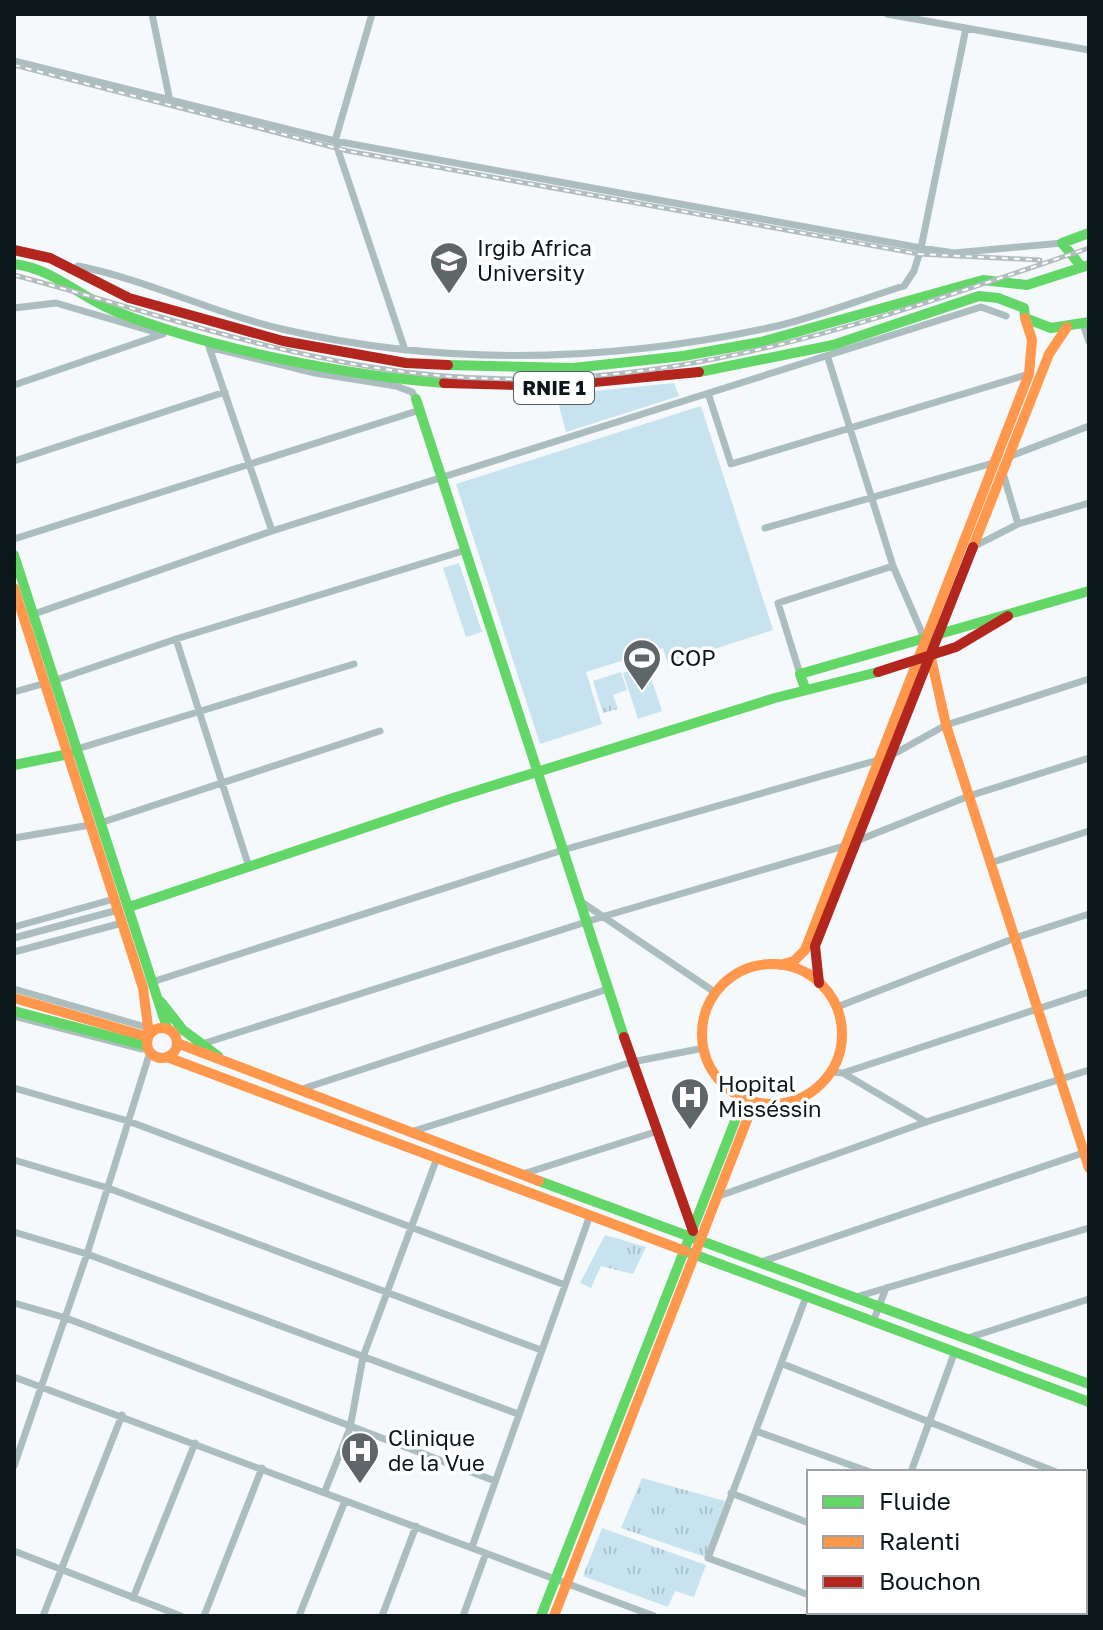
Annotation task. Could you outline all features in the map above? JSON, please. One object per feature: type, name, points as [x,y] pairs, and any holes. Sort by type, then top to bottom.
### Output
[{"type":"main road","points":[[1064,247],[1089,233]]},
{"type":"main road","points":[[1064,247],[1085,266]]},
{"type":"main road","points":[[1063,273],[1064,247]]},
{"type":"main road","name":"RNIE 1","points":[[14,250],[63,263],[107,290],[167,310],[283,341],[359,356],[463,367],[558,368],[683,356],[761,342],[983,280],[996,280],[1014,286],[1043,283]]},
{"type":"main road","name":"RNIE 1","points":[[14,264],[57,275],[93,300],[121,314],[291,359],[371,374],[519,388],[656,380],[813,350],[979,296],[998,298],[1043,327],[1086,323]]},
{"type":"main road","name":"RNIE 1","points":[[1025,313],[1031,294],[1043,283],[1085,266]]},
{"type":"main road","points":[[780,965],[797,969],[819,983],[837,1007],[842,1040],[831,1072],[817,1088],[798,1099],[777,1104],[749,1100],[718,1078],[704,1048],[704,1019],[716,993],[743,971],[794,961],[805,950],[915,660],[1029,374],[1032,340],[1025,313]]},
{"type":"main road","points":[[819,983],[815,946],[1049,354],[1067,327]]},
{"type":"main road","points":[[418,404],[691,1234]]},
{"type":"main road","points":[[14,555],[24,615]]},
{"type":"main road","points":[[14,588],[50,682],[120,906],[152,982],[167,1028],[175,1034],[177,1043],[174,1052],[167,1057]]},
{"type":"main road","points":[[805,688],[800,674],[1089,591]]},
{"type":"main road","points":[[120,906],[805,688],[931,656],[985,635],[1008,616]]},
{"type":"main road","points":[[931,656],[946,725],[1089,1168]]},
{"type":"main road","points":[[14,765],[73,752]]},
{"type":"main road","points":[[95,824],[145,995],[149,1041],[158,1057],[167,1057],[1089,1402]]},
{"type":"main road","points":[[156,994],[177,1023],[202,1044],[244,1069]]},
{"type":"main road","points":[[14,998],[149,1041]]},
{"type":"main road","points":[[14,1014],[149,1041]]},
{"type":"main road","points":[[149,1041],[157,1028],[167,1028]]},
{"type":"main road","points":[[177,1043],[691,1234],[702,1242],[758,1263],[880,1305],[1089,1384]]},
{"type":"main road","points":[[541,1616],[561,1581],[702,1242],[749,1100]]},
{"type":"main road","points":[[554,1616],[561,1581],[684,1252],[749,1100]]},
{"type":"street","points":[[152,14],[170,101]]},
{"type":"street","points":[[372,14],[335,141],[405,350]]},
{"type":"street","points":[[887,14],[1089,50]]},
{"type":"street","points":[[63,263],[94,269],[171,296],[283,329],[405,350],[512,357],[586,356],[765,328],[904,286],[914,271],[921,248],[966,28]]},
{"type":"street","points":[[14,61],[335,141],[921,248],[954,253],[1064,247]]},
{"type":"street","points":[[167,310],[171,296]]},
{"type":"street","points":[[14,308],[56,303],[209,347],[315,373],[396,386],[412,392],[418,404],[249,464],[14,539]]},
{"type":"street","points":[[24,615],[272,531],[709,396],[981,307],[1006,316]]},
{"type":"street","points":[[1086,323],[1089,342]]},
{"type":"street","points":[[14,385],[165,334]]},
{"type":"street","points":[[209,347],[272,531]]},
{"type":"street","points":[[828,358],[893,566],[925,640]]},
{"type":"street","points":[[709,396],[731,464],[1029,374]]},
{"type":"street","points":[[14,461],[225,392]]},
{"type":"street","points":[[1008,457],[1089,426]]},
{"type":"street","points":[[765,528],[993,463]]},
{"type":"street","points":[[1002,471],[1018,524]]},
{"type":"street","points":[[973,547],[1018,524],[1089,503]]},
{"type":"street","points":[[14,692],[466,550]]},
{"type":"street","points":[[800,674],[778,603],[893,566]]},
{"type":"street","points":[[176,639],[248,864]]},
{"type":"street","points":[[73,752],[354,664]]},
{"type":"street","points":[[892,755],[946,725],[1089,679]]},
{"type":"street","points":[[14,838],[95,824],[380,731]]},
{"type":"street","points":[[859,840],[969,796],[1089,758]]},
{"type":"street","points":[[152,982],[563,850],[878,760]]},
{"type":"street","points":[[990,863],[1089,831]]},
{"type":"street","points":[[202,1044],[605,916],[844,846]]},
{"type":"street","points":[[580,901],[716,993]]},
{"type":"street","points":[[14,927],[120,906]]},
{"type":"street","points":[[14,938],[120,906]]},
{"type":"street","points":[[837,1007],[1015,938],[1089,914]]},
{"type":"street","points":[[14,952],[122,923]]},
{"type":"street","points":[[14,989],[149,1041],[108,1188],[14,1466]]},
{"type":"street","points":[[300,1090],[608,989]]},
{"type":"street","points":[[831,1072],[843,1073],[1089,992]]},
{"type":"street","points":[[412,1132],[632,1062],[704,1048]]},
{"type":"street","points":[[719,1196],[926,1122],[1089,1070]]},
{"type":"street","points":[[843,1073],[926,1122]]},
{"type":"street","points":[[14,1088],[128,1121],[565,1285]]},
{"type":"street","points":[[526,1173],[655,1132]]},
{"type":"street","points":[[758,1263],[1086,1152]]},
{"type":"street","points":[[325,1491],[350,1428],[363,1357],[437,1158]]},
{"type":"street","points":[[14,1160],[108,1188],[541,1350]]},
{"type":"street","points":[[472,1547],[590,1215]]},
{"type":"street","points":[[856,1297],[1089,1228]]},
{"type":"street","points":[[14,1232],[87,1254],[518,1414]]},
{"type":"street","points":[[873,1322],[886,1288]]},
{"type":"street","points":[[806,1297],[708,1558],[807,1594]]},
{"type":"street","points":[[968,1338],[1089,1299]]},
{"type":"street","points":[[14,1303],[66,1318],[495,1481]]},
{"type":"street","points":[[912,1470],[955,1351]]},
{"type":"street","points":[[783,1364],[1051,1470]]},
{"type":"street","points":[[14,1377],[325,1491],[561,1581],[636,1613],[654,1616]]},
{"type":"street","points":[[43,1616],[122,1415]]},
{"type":"street","points":[[756,1431],[864,1470]]},
{"type":"street","points":[[133,1598],[195,1443]]},
{"type":"street","points":[[204,1616],[262,1468]]},
{"type":"street","points":[[731,1493],[807,1522]]},
{"type":"street","points":[[299,1616],[345,1501]]},
{"type":"street","points":[[382,1616],[416,1526]]},
{"type":"street","points":[[14,1551],[181,1616]]},
{"type":"street","points":[[463,1616],[486,1553]]},
{"type":"green space","points":[[674,383],[679,396],[566,432],[556,395]]},
{"type":"green space","points":[[701,406],[773,630],[668,664],[663,648],[586,672],[602,724],[540,744],[456,484]]},
{"type":"green space","points":[[459,563],[482,632],[466,637],[443,568]]},
{"type":"green space","name":"COP","points":[[647,665],[662,711],[638,719],[623,673]]},
{"type":"green space","points":[[621,672],[627,690],[613,695],[618,709],[603,713],[593,681]]},
{"type":"green space","points":[[605,1235],[646,1247],[633,1274],[601,1266],[591,1288],[580,1283]]},
{"type":"green space","points":[[642,1478],[725,1501],[708,1558],[621,1528]]},
{"type":"green space","points":[[602,1528],[706,1565],[694,1597],[675,1591],[668,1607],[583,1576]]},
{"type":"railway","points":[[14,65],[348,151],[919,254],[1040,260]]},
{"type":"railway","points":[[14,275],[232,337],[320,358],[462,377],[555,378],[645,370],[734,355],[822,334],[1089,248]]},
{"type":"traffic: fast","points":[[1081,266],[1062,243],[1089,233]]},
{"type":"traffic: fast","points":[[14,264],[55,278],[117,312],[194,338],[321,367],[444,383]]},
{"type":"traffic: fast","points":[[448,365],[573,368],[683,356],[761,342],[983,280],[1027,285],[1089,265]]},
{"type":"traffic: fast","points":[[699,372],[833,345],[979,296],[998,298],[1024,308],[1025,318],[1051,328],[1089,322]]},
{"type":"traffic: fast","points":[[416,399],[624,1037]]},
{"type":"traffic: fast","points":[[14,555],[167,1028]]},
{"type":"traffic: fast","points":[[805,688],[800,674],[1089,591]]},
{"type":"traffic: fast","points":[[129,907],[450,799],[775,698],[878,672]]},
{"type":"traffic: fast","points":[[14,765],[69,754]]},
{"type":"traffic: fast","points":[[161,1002],[183,1030],[218,1056]]},
{"type":"traffic: fast","points":[[14,1011],[147,1046]]},
{"type":"traffic: fast","points":[[541,1616],[744,1098]]},
{"type":"traffic: fast","points":[[539,1181],[1089,1384]]},
{"type":"traffic: fast","points":[[685,1251],[1089,1402]]},
{"type":"traffic: slow","points":[[780,965],[794,961],[805,950],[1029,374],[1032,340],[1025,318]]},
{"type":"traffic: slow","points":[[973,547],[1049,354],[1067,327]]},
{"type":"traffic: slow","points":[[14,588],[143,988],[149,1034]]},
{"type":"traffic: slow","points":[[931,658],[946,725],[1089,1168]]},
{"type":"traffic: slow","points":[[772,964],[799,969],[821,985],[837,1007],[842,1034],[837,1061],[821,1083],[799,1099],[772,1104],[745,1099],[723,1083],[707,1061],[702,1034],[707,1007],[723,985],[745,969],[772,964]]},
{"type":"traffic: slow","points":[[14,998],[148,1037]]},
{"type":"traffic: slow","points":[[162,1028],[173,1032],[177,1043],[173,1054],[162,1058],[151,1054],[147,1043],[151,1032],[162,1028]]},
{"type":"traffic: slow","points":[[177,1043],[539,1181]]},
{"type":"traffic: slow","points":[[167,1057],[685,1251]]},
{"type":"traffic: slow","points":[[554,1616],[754,1102]]},
{"type":"traffic: jam","points":[[14,250],[50,258],[129,298],[283,341],[406,363],[448,365]]},
{"type":"traffic: jam","points":[[444,383],[552,386],[699,372]]},
{"type":"traffic: jam","points":[[819,983],[815,946],[973,547]]},
{"type":"traffic: jam","points":[[878,672],[956,647],[1008,616]]},
{"type":"traffic: jam","points":[[624,1037],[693,1231]]},
{"type":"place","name":"Irgib Africa University","points":[[449,295]]},
{"type":"place","name":"COP","points":[[642,692]]},
{"type":"place","name":"Hopital Misséssin","points":[[690,1131]]},
{"type":"place","name":"Clinique de la Vue","points":[[360,1485]]}]
